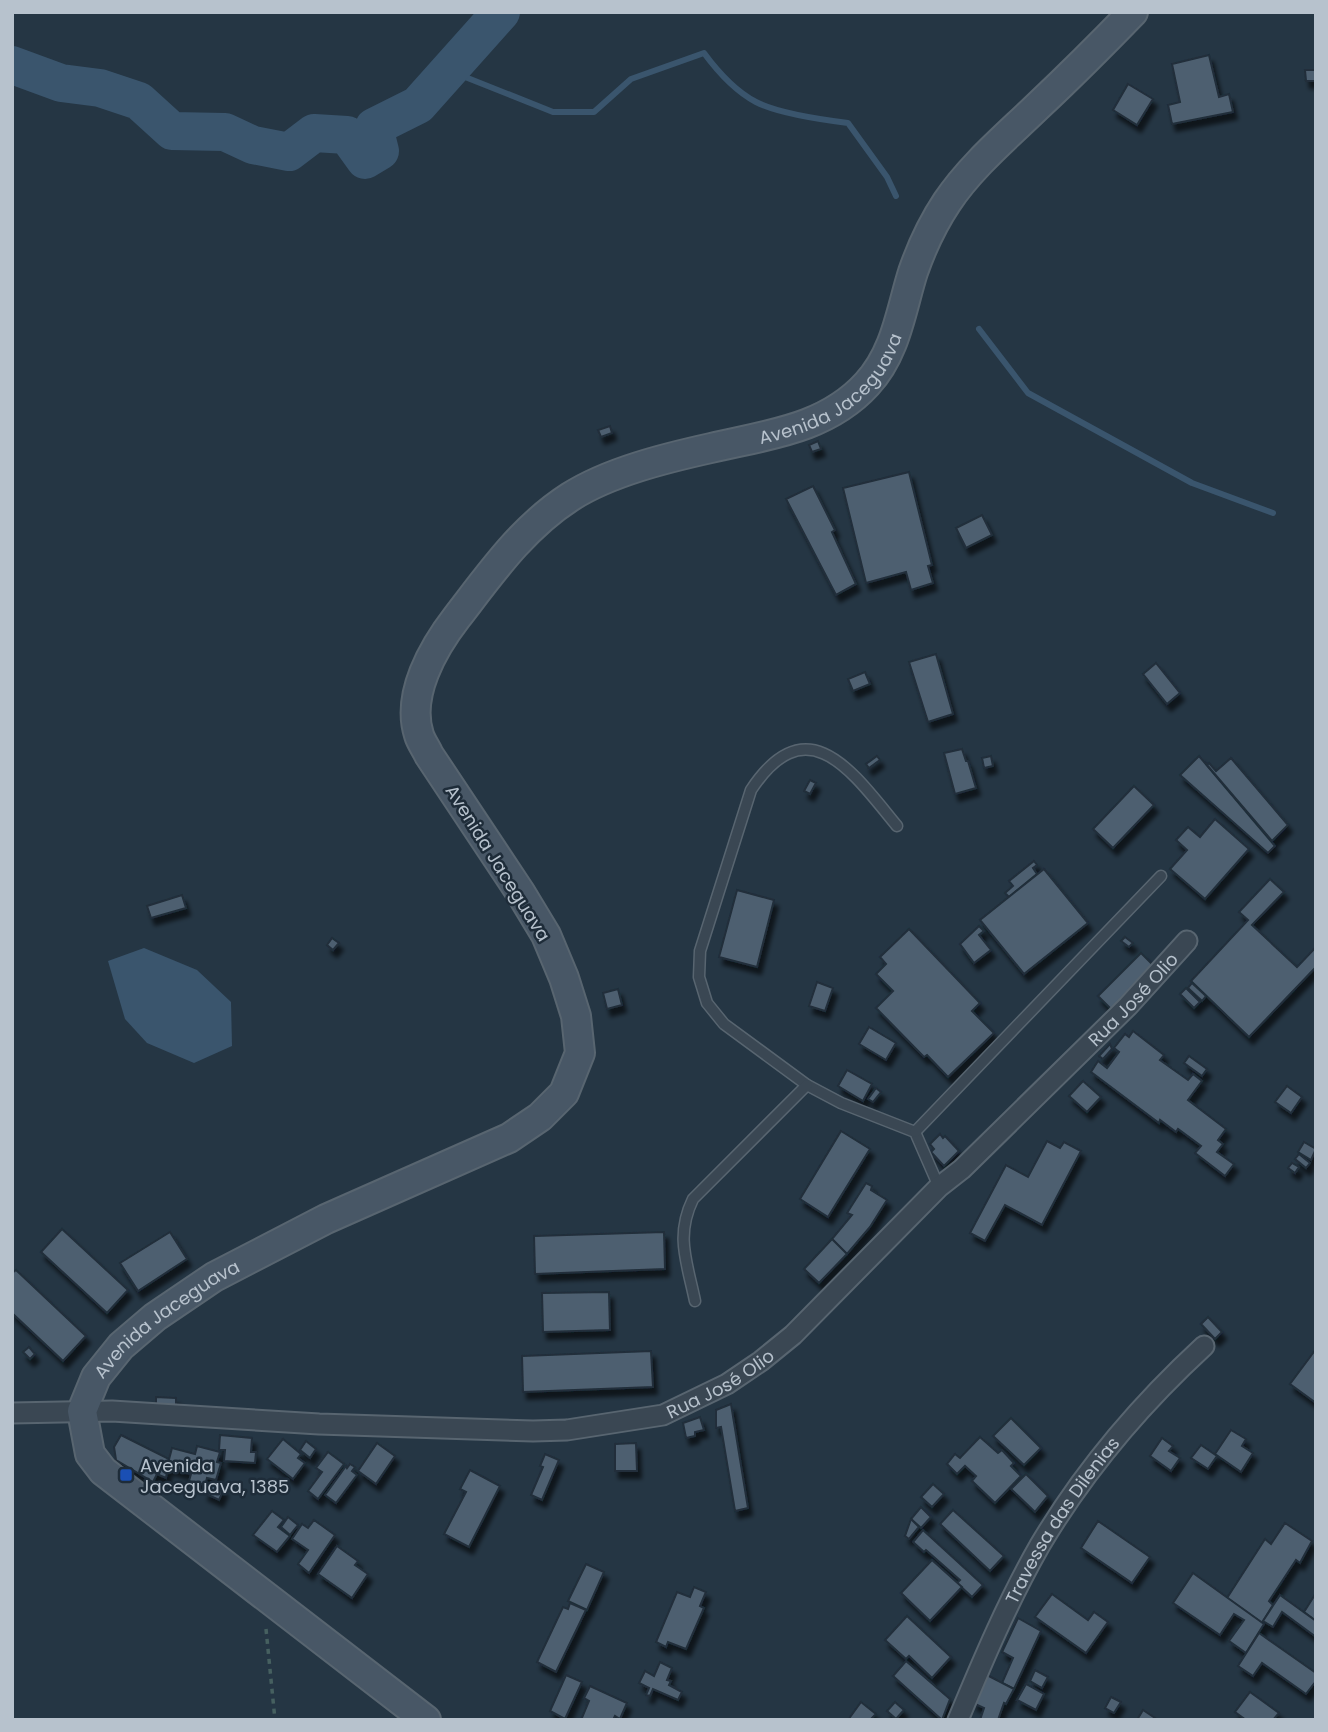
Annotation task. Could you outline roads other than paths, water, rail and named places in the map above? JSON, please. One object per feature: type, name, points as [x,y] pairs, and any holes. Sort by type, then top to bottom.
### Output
[{"type":"main road","name":"Avenida Jaceguava","points":[[82,1411],[96,1377],[121,1346],[155,1317],[214,1277],[326,1219],[509,1138],[540,1117],[564,1093],[580,1053],[576,1016],[564,978],[546,935],[441,774],[419,734],[416,718],[418,695],[422,677],[436,650],[450,626],[511,547],[537,521],[572,496],[639,467],[708,448],[791,431],[819,420],[869,383],[899,327],[913,271],[947,202],[972,170],[1133,12]]},
{"type":"main road","points":[[82,1411],[90,1454],[103,1471],[426,1720]]},
{"type":"street","name":"Rua José Olio","points":[[12,1413],[82,1411],[319,1424],[533,1431],[567,1430],[663,1415],[727,1384],[793,1335],[939,1187],[1099,1035],[1187,941]]},
{"type":"street","name":"Travessa das Dilenias","points":[[958,1720],[991,1641],[1018,1587],[1079,1486],[1155,1394],[1204,1346]]},
{"type":"lane","points":[[897,826],[842,762],[823,752],[802,750],[781,757],[763,771],[751,790],[700,951],[699,978],[707,1003],[724,1024],[807,1085],[841,1103],[915,1132],[939,1187]]},
{"type":"lane","points":[[915,1132],[1161,876]]},
{"type":"lane","points":[[695,1301],[682,1234],[685,1216],[693,1199],[807,1085]]},
{"type":"water","points":[[144,948],[197,970],[231,1002],[232,1046],[194,1063],[147,1043],[125,1019],[108,961]]},
{"type":"waterway","points":[[12,65],[61,83],[100,88],[139,101],[172,131],[225,132],[253,145],[289,152],[314,133],[347,135],[365,160],[380,151],[374,127],[418,105],[501,12]]},
{"type":"waterway","points":[[450,71],[553,112],[594,112],[631,79],[704,53],[727,80],[756,102],[788,113],[848,123],[887,177],[896,196]]},
{"type":"waterway","points":[[979,329],[1028,393],[1192,483],[1273,513]]},
{"type":"place","name":"Avenida Jaceguava, 1385","points":[[126,1475]]}]
